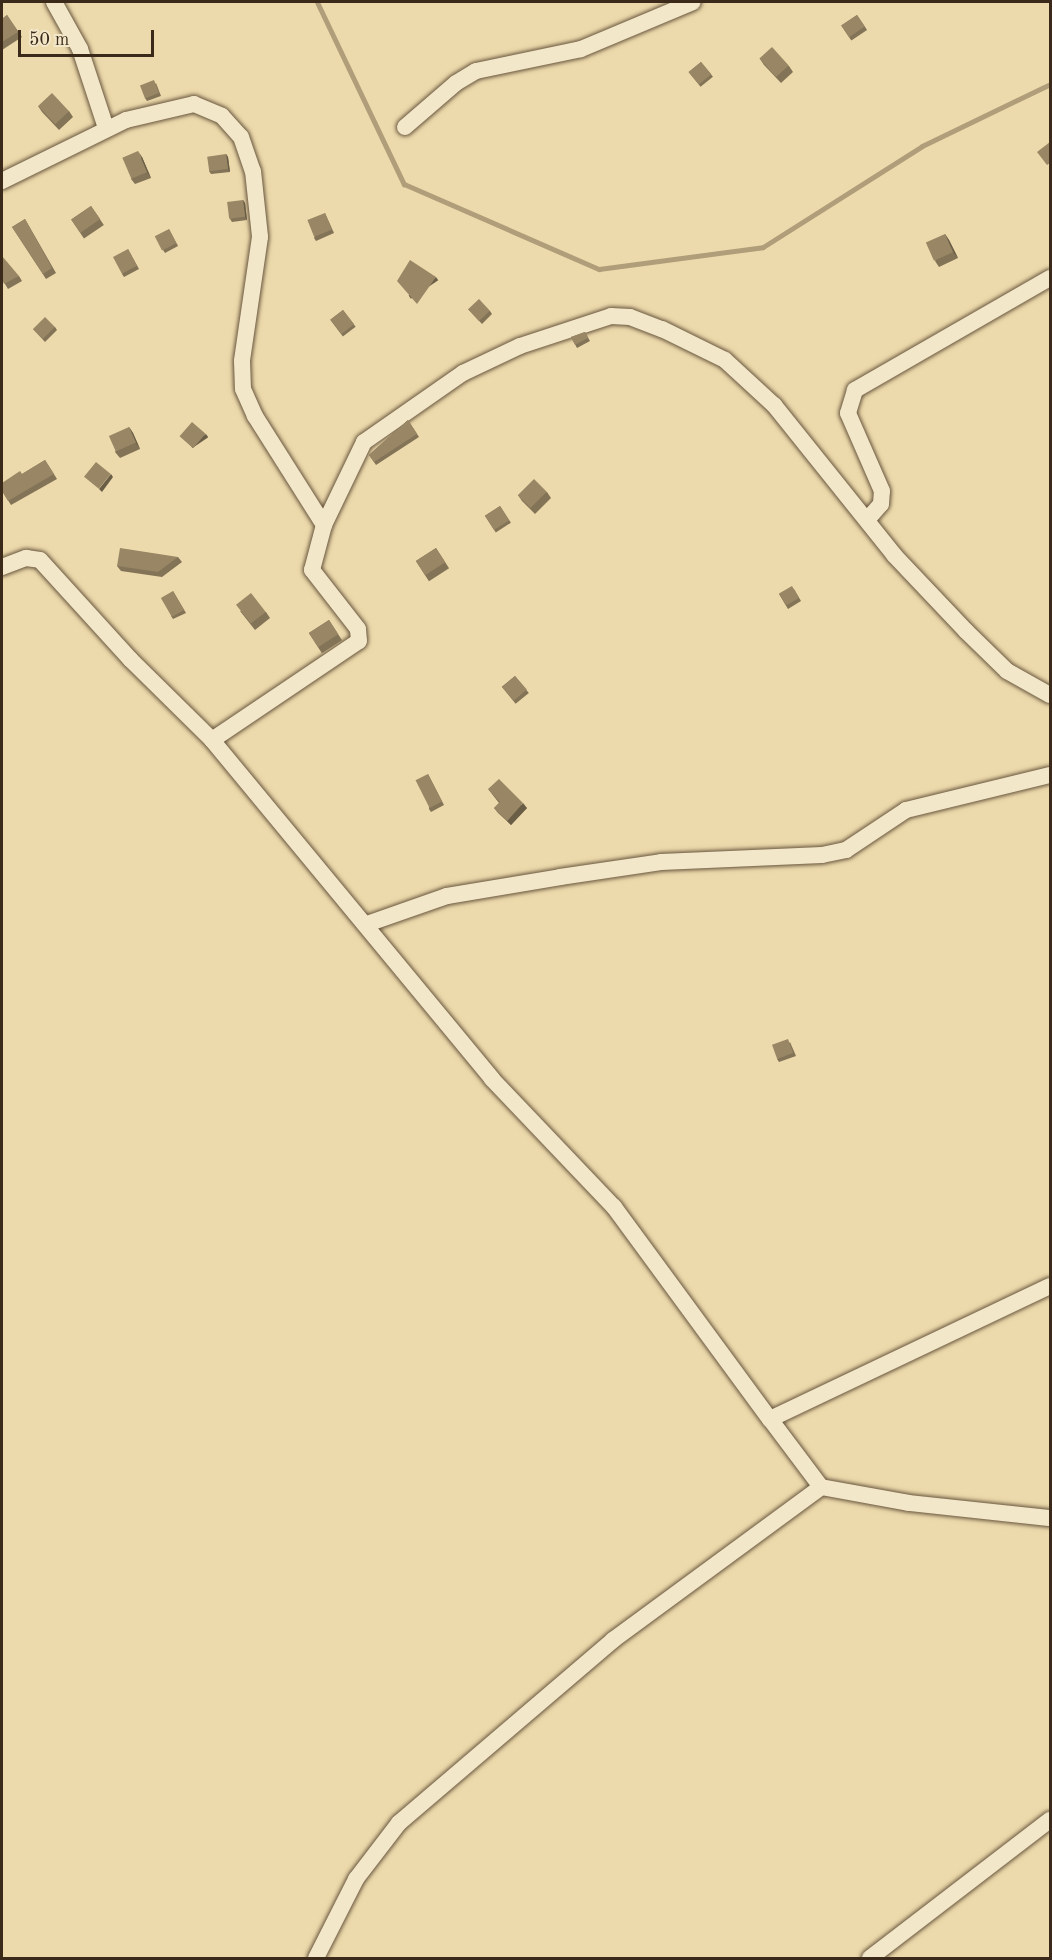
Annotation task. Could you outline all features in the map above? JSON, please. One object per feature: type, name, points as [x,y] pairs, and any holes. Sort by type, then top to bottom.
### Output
[{"type":"street","points":[[54,2],[80,50],[106,128]]},
{"type":"street","points":[[405,127],[456,83],[476,71],[581,49],[692,2]]},
{"type":"street","points":[[2,182],[106,128],[194,104],[222,116],[241,137],[253,171],[260,237],[242,361],[243,388],[255,416],[324,525]]},
{"type":"street","points":[[867,520],[881,504],[882,491],[848,413],[855,390],[1050,278]]},
{"type":"street","points":[[212,740],[359,641],[358,629],[312,570],[324,525],[364,442],[373,433],[462,373],[520,346],[610,316],[630,317],[662,329],[725,360],[774,405],[894,555],[1007,671],[1050,695]]},
{"type":"street","points":[[2,567],[26,558],[40,560],[131,660],[212,740],[367,924],[492,1079],[614,1207],[821,1487],[909,1503],[1050,1518]]},
{"type":"street","points":[[367,924],[447,896],[560,877],[661,862],[822,855],[846,850],[906,810],[1005,783],[1050,775]]},
{"type":"street","points":[[770,1419],[1050,1286]]},
{"type":"street","points":[[316,1959],[356,1879],[399,1823],[613,1640],[821,1487]]},
{"type":"street","points":[[870,1959],[1050,1820]]},
{"type":"building","points":[[7,15],[18,32],[2,42],[2,19]]},
{"type":"building","points":[[857,15],[865,27],[849,37],[841,26]]},
{"type":"building","points":[[772,47],[789,66],[776,77],[759,58]]},
{"type":"building","points":[[701,62],[711,74],[699,85],[689,72]]},
{"type":"building","points":[[154,80],[159,93],[145,98],[140,85]]},
{"type":"building","points":[[52,93],[69,111],[55,124],[38,106]]},
{"type":"building","points":[[1050,142],[1050,163],[1047,165],[1037,152]]},
{"type":"building","points":[[138,151],[147,172],[131,179],[122,158]]},
{"type":"building","points":[[226,154],[228,169],[209,171],[207,157]]},
{"type":"building","points":[[243,200],[245,217],[229,219],[227,202]]},
{"type":"building","points":[[91,206],[100,219],[81,233],[71,220]]},
{"type":"building","points":[[325,213],[332,230],[314,237],[307,220]]},
{"type":"building","points":[[25,219],[52,268],[43,274],[12,227]]},
{"type":"building","points":[[169,229],[176,243],[162,251],[155,236]]},
{"type":"building","points":[[945,234],[953,252],[934,261],[926,243]]},
{"type":"building","points":[[128,249],[137,266],[122,274],[113,257]]},
{"type":"building","points":[[2,256],[19,276],[4,284],[2,279]]},
{"type":"building","points":[[410,260],[436,277],[417,304],[397,281]]},
{"type":"building","points":[[479,299],[490,311],[479,321],[468,309]]},
{"type":"building","points":[[343,310],[354,324],[341,334],[330,320]]},
{"type":"building","points":[[45,317],[55,327],[43,339],[33,329]]},
{"type":"building","points":[[585,332],[588,338],[575,345],[571,337]]},
{"type":"building","points":[[408,420],[417,434],[374,462],[369,455]]},
{"type":"building","points":[[192,422],[206,434],[193,448],[180,436]]},
{"type":"building","points":[[129,427],[136,443],[116,451],[109,436]]},
{"type":"building","points":[[45,460],[54,474],[8,501],[2,491],[2,483],[20,471],[22,474]]},
{"type":"building","points":[[96,462],[111,474],[99,489],[84,477]]},
{"type":"building","points":[[534,479],[547,492],[530,508],[518,495]]},
{"type":"building","points":[[500,506],[509,520],[494,530],[485,516]]},
{"type":"building","points":[[120,548],[178,557],[158,572],[117,566]]},
{"type":"building","points":[[436,548],[445,562],[425,575],[416,561]]},
{"type":"building","points":[[792,586],[799,598],[786,606],[779,594]]},
{"type":"building","points":[[173,591],[184,610],[172,617],[161,598]]},
{"type":"building","points":[[251,593],[266,612],[251,624],[236,605]]},
{"type":"building","points":[[329,620],[338,634],[318,647],[309,633]]},
{"type":"building","points":[[515,676],[527,690],[514,701],[502,687]]},
{"type":"building","points":[[428,774],[442,802],[430,808],[416,780]]},
{"type":"building","points":[[499,779],[523,803],[507,821],[494,808],[500,802],[488,789]]},
{"type":"building","points":[[788,1039],[793,1053],[777,1059],[772,1045]]},
{"type":"waterway","points":[[317,2],[404,184],[599,269],[763,247],[922,146],[1050,84]]}]
